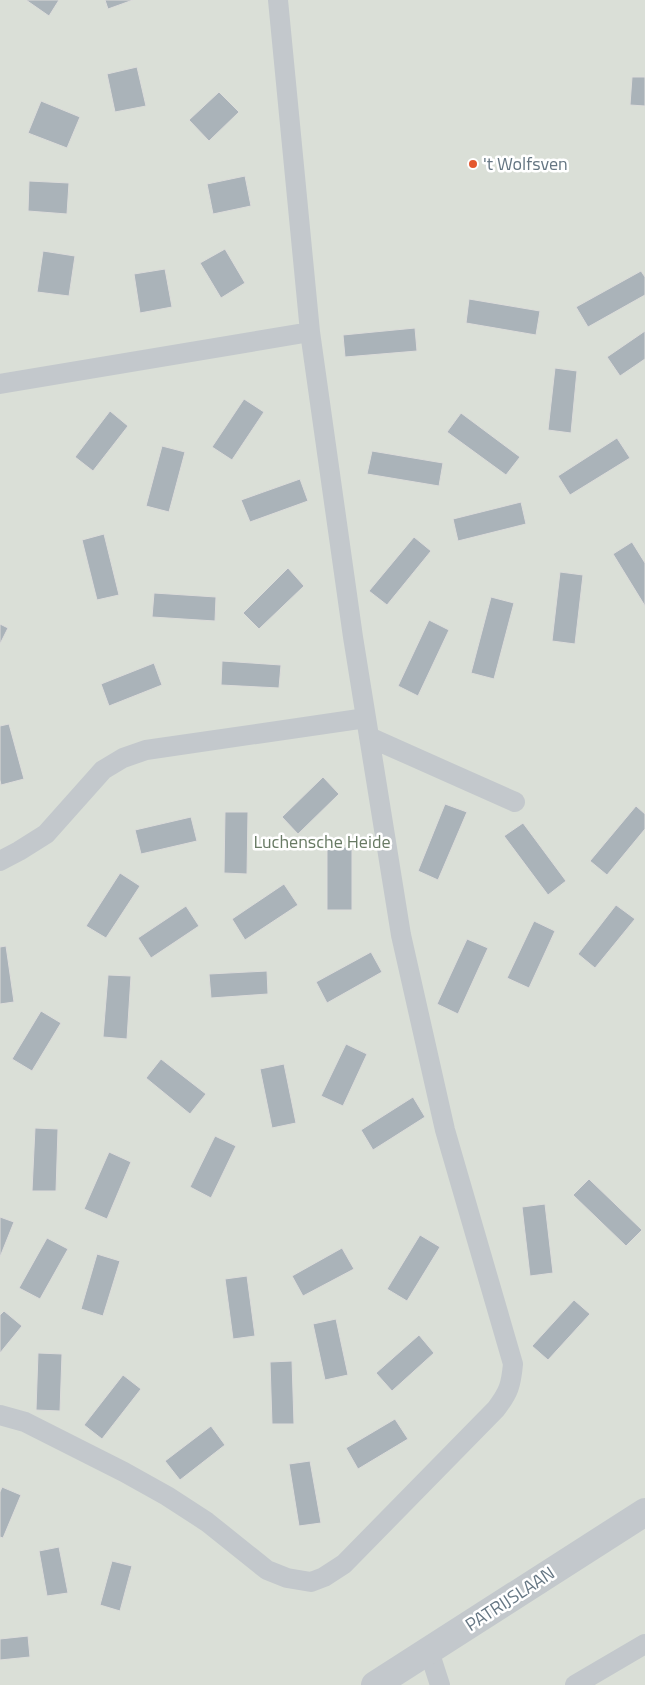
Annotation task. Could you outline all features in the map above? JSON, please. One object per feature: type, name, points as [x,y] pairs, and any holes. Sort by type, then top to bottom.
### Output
[{"type":"street","name":"PATRIJSLAAN","points":[[375,1685],[645,1512]]},
{"type":"lane","points":[[0,1416],[25,1422],[167,1496],[208,1522],[267,1570],[287,1578],[311,1582],[324,1577],[344,1564],[409,1500],[496,1409],[508,1394],[512,1383],[513,1364],[445,1130],[401,935],[353,637],[310,332],[278,0]]},
{"type":"lane","points":[[0,384],[310,332]]},
{"type":"lane","points":[[0,861],[19,852],[46,834],[103,770],[123,758],[146,750],[368,728],[515,802]]},
{"type":"lane","points":[[574,1685],[645,1644]]},
{"type":"lane","points":[[429,1650],[440,1685]]},
{"type":"green space","name":"Luchensche Heide","points":[[0,0],[645,0],[645,1685],[0,1685]]},
{"type":"building","points":[[26,0],[59,0],[49,16]]},
{"type":"building","points":[[105,0],[133,0],[108,9]]},
{"type":"building","points":[[137,67],[146,106],[115,112],[107,74]]},
{"type":"building","points":[[632,77],[645,77],[645,106],[630,105]]},
{"type":"building","points":[[219,92],[239,112],[209,141],[189,120]]},
{"type":"building","points":[[41,101],[80,117],[67,148],[28,133]]},
{"type":"building","points":[[245,176],[251,206],[213,214],[207,184]]},
{"type":"building","points":[[29,181],[69,183],[67,214],[28,211]]},
{"type":"building","points":[[225,249],[245,283],[221,298],[200,263]]},
{"type":"building","points":[[43,251],[75,256],[69,296],[37,292]]},
{"type":"building","points":[[165,269],[172,307],[140,313],[134,274]]},
{"type":"building","points":[[641,271],[645,277],[645,295],[588,327],[576,307]]},
{"type":"building","points":[[469,299],[540,311],[536,335],[466,323]]},
{"type":"building","points":[[415,328],[417,351],[345,357],[343,335]]},
{"type":"building","points":[[645,331],[645,359],[620,376],[607,357]]},
{"type":"building","points":[[555,368],[577,371],[571,433],[548,430]]},
{"type":"building","points":[[244,399],[264,412],[232,460],[212,447]]},
{"type":"building","points":[[110,411],[128,426],[93,471],[75,457]]},
{"type":"building","points":[[461,413],[520,457],[506,475],[447,432]]},
{"type":"building","points":[[617,438],[630,458],[570,495],[558,476]]},
{"type":"building","points":[[162,446],[185,452],[169,512],[146,506]]},
{"type":"building","points":[[372,451],[443,463],[439,486],[367,474]]},
{"type":"building","points":[[300,479],[308,501],[250,522],[241,500]]},
{"type":"building","points":[[521,502],[526,524],[458,541],[453,519]]},
{"type":"building","points":[[104,534],[119,595],[97,600],[82,540]]},
{"type":"building","points":[[414,537],[431,551],[387,605],[369,591]]},
{"type":"building","points":[[632,542],[645,563],[645,606],[613,554]]},
{"type":"building","points":[[288,568],[304,586],[259,629],[243,613]]},
{"type":"building","points":[[560,572],[583,575],[575,644],[552,641]]},
{"type":"building","points":[[154,593],[216,597],[215,621],[152,617]]},
{"type":"building","points":[[491,597],[514,603],[494,679],[471,673]]},
{"type":"building","points":[[429,620],[449,630],[418,696],[398,686]]},
{"type":"building","points":[[0,624],[8,628],[0,644]]},
{"type":"building","points":[[222,661],[281,665],[279,688],[221,685]]},
{"type":"building","points":[[154,663],[162,685],[109,706],[101,684]]},
{"type":"building","points":[[9,724],[24,779],[1,785],[0,726]]},
{"type":"building","points":[[323,777],[339,794],[298,834],[282,817]]},
{"type":"building","points":[[445,804],[467,812],[438,880],[418,871]]},
{"type":"building","points":[[636,806],[645,814],[645,829],[607,875],[590,861]]},
{"type":"building","points":[[225,812],[248,812],[247,874],[224,873]]},
{"type":"building","points":[[191,817],[197,841],[141,854],[135,830]]},
{"type":"building","points":[[523,823],[566,881],[548,895],[504,836]]},
{"type":"building","points":[[327,847],[352,847],[352,910],[327,910]]},
{"type":"building","points":[[120,873],[140,886],[106,938],[86,926]]},
{"type":"building","points":[[284,884],[298,905],[245,940],[232,919]]},
{"type":"building","points":[[616,905],[635,919],[595,968],[578,954]]},
{"type":"building","points":[[186,906],[199,926],[151,958],[138,938]]},
{"type":"building","points":[[534,921],[555,931],[529,988],[507,978]]},
{"type":"building","points":[[467,939],[488,948],[458,1014],[437,1004]]},
{"type":"building","points":[[6,946],[14,1002],[0,1004],[0,947]]},
{"type":"building","points":[[371,952],[382,972],[327,1003],[316,982]]},
{"type":"building","points":[[267,971],[268,994],[211,998],[209,974]]},
{"type":"building","points":[[108,975],[131,976],[127,1039],[103,1037]]},
{"type":"building","points":[[41,1011],[61,1023],[32,1071],[12,1059]]},
{"type":"building","points":[[346,1044],[367,1054],[343,1106],[321,1096]]},
{"type":"building","points":[[161,1059],[206,1094],[190,1114],[146,1078]]},
{"type":"building","points":[[284,1064],[296,1123],[272,1128],[260,1069]]},
{"type":"building","points":[[413,1097],[425,1117],[373,1150],[361,1130]]},
{"type":"building","points":[[35,1128],[58,1129],[56,1191],[32,1191]]},
{"type":"building","points":[[215,1136],[236,1146],[211,1198],[190,1187]]},
{"type":"building","points":[[109,1152],[131,1162],[107,1219],[84,1209]]},
{"type":"building","points":[[589,1179],[642,1230],[626,1246],[573,1195]]},
{"type":"building","points":[[545,1204],[553,1273],[530,1276],[522,1207]]},
{"type":"building","points":[[0,1217],[14,1222],[0,1257]]},
{"type":"building","points":[[420,1235],[440,1247],[407,1301],[387,1289]]},
{"type":"building","points":[[47,1238],[68,1249],[40,1299],[19,1288]]},
{"type":"building","points":[[342,1248],[354,1269],[303,1296],[292,1276]]},
{"type":"building","points":[[97,1254],[120,1261],[103,1316],[81,1309]]},
{"type":"building","points":[[247,1276],[255,1336],[233,1339],[225,1279]]},
{"type":"building","points":[[574,1300],[590,1314],[548,1360],[532,1346]]},
{"type":"building","points":[[4,1311],[22,1326],[0,1353],[0,1315]]},
{"type":"building","points":[[336,1319],[348,1375],[325,1380],[313,1324]]},
{"type":"building","points":[[419,1335],[434,1353],[392,1391],[376,1373]]},
{"type":"building","points":[[38,1353],[62,1354],[60,1411],[36,1410]]},
{"type":"building","points":[[292,1361],[294,1424],[272,1424],[270,1362]]},
{"type":"building","points":[[123,1375],[141,1389],[102,1439],[84,1425]]},
{"type":"building","points":[[395,1419],[408,1439],[358,1469],[346,1448]]},
{"type":"building","points":[[211,1426],[225,1445],[180,1480],[165,1461]]},
{"type":"building","points":[[310,1461],[321,1523],[299,1526],[289,1464]]},
{"type":"building","points":[[2,1487],[21,1495],[3,1538],[0,1537],[0,1492]]},
{"type":"building","points":[[59,1547],[68,1593],[47,1596],[39,1551]]},
{"type":"building","points":[[112,1561],[132,1566],[120,1611],[100,1605]]},
{"type":"building","points":[[28,1636],[30,1657],[0,1660],[0,1639]]},
{"type":"place","name":"'t Wolfsven","points":[[473,164]]}]
